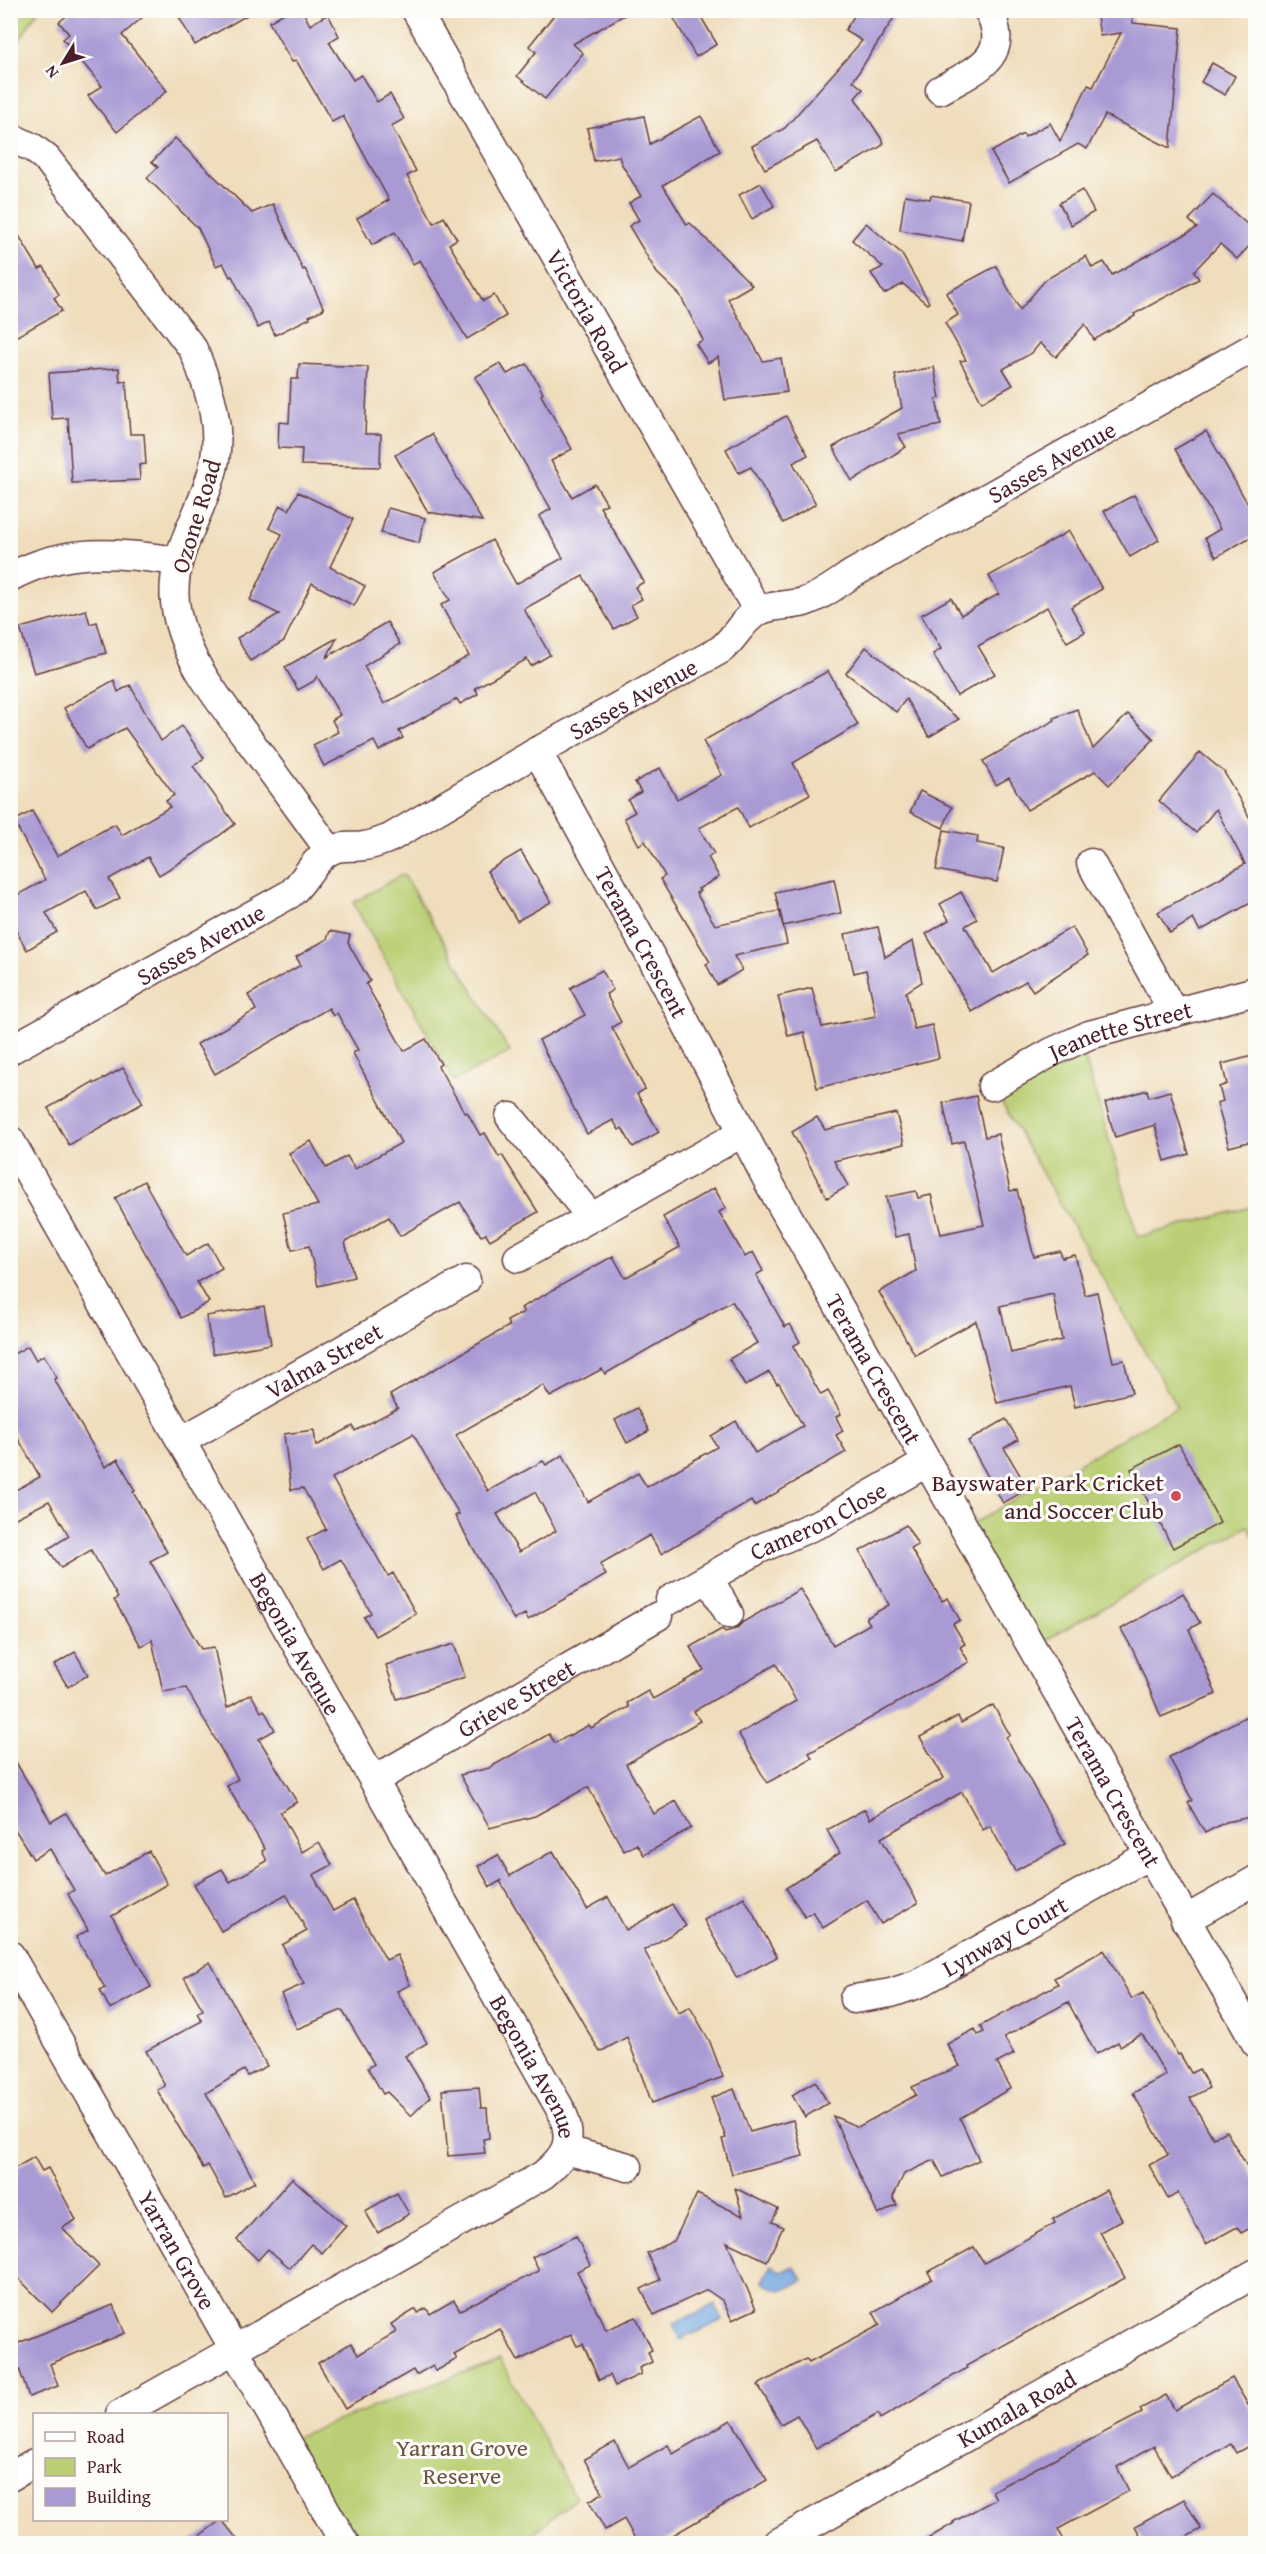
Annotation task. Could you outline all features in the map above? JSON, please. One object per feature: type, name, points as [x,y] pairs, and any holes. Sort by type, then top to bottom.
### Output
[{"type":"street","points":[[940,90],[983,64],[991,56],[998,37],[996,24],[988,10]]},
{"type":"street","name":"Victoria Road","points":[[427,14],[758,611]]},
{"type":"street","name":"Ozone Road","points":[[10,137],[33,148],[63,179],[193,349],[208,384],[216,423],[216,451],[212,476],[178,561],[175,601],[186,645],[206,682],[330,851]]},
{"type":"street","name":"Sasses Avenue","points":[[10,1050],[290,894],[305,880],[316,863],[330,851],[346,846],[365,846],[390,838],[537,752],[720,650],[735,636],[746,620],[758,611],[802,602],[824,593],[852,574],[1254,349]]},
{"type":"street","points":[[10,577],[43,562],[91,553],[178,561]]},
{"type":"street","name":"Terama Crescent","points":[[537,752],[662,977],[742,1133],[926,1463],[1256,2043]]},
{"type":"street","points":[[1091,863],[1174,1013]]},
{"type":"street","name":"Jeanette Street","points":[[992,1086],[1070,1043],[1110,1029],[1256,991]]},
{"type":"street","points":[[510,1118],[591,1217]]},
{"type":"street","points":[[518,1258],[742,1133]]},
{"type":"street","name":"Begonia Avenue","points":[[10,1140],[562,2112],[568,2130],[566,2150],[560,2160],[543,2175],[123,2413]]},
{"type":"street","name":"Valma Street","points":[[182,1441],[466,1280]]},
{"type":"street","name":"Cameron Close","points":[[664,1608],[759,1549],[825,1521],[926,1463]]},
{"type":"street","points":[[709,1578],[729,1614]]},
{"type":"street","name":"Grieve Street","points":[[374,1780],[664,1608]]},
{"type":"street","name":"Lynway Court","points":[[854,1999],[891,1993],[918,1984],[1149,1855]]},
{"type":"street","points":[[1185,1920],[1256,1880]]},
{"type":"street","name":"Yarran Grove","points":[[10,1955],[20,1992],[235,2349],[345,2544]]},
{"type":"street","name":"Begonia Avenue","points":[[566,2150],[628,2167]]},
{"type":"street","name":"Kumala Road","points":[[776,2544],[1256,2273]]},
{"type":"street","points":[[10,2477],[33,2464]]},
{"type":"green space","points":[[11,10],[38,11],[16,45],[11,88]]},
{"type":"green space","points":[[403,874],[510,1052],[454,1081],[353,903]]},
{"type":"green space","points":[[1079,1039],[1138,1237],[1255,1206],[1255,1539],[1248,1526],[1032,1648],[964,1529],[1177,1407],[992,1086]]},
{"type":"green space","name":"Yarran Grove Reserve","points":[[500,2359],[576,2498],[521,2543],[345,2543],[287,2440]]},
{"type":"water","points":[[771,2265],[781,2272],[794,2266],[803,2280],[787,2289],[778,2290],[762,2281]]},
{"type":"water","points":[[715,2304],[723,2320],[681,2340],[673,2324]]},
{"type":"building","points":[[74,10],[151,10],[122,35],[167,91],[117,132],[88,96],[102,86],[63,39],[69,34],[59,22]]},
{"type":"building","points":[[175,10],[256,10],[195,45]]},
{"type":"building","points":[[289,10],[302,10],[310,25],[328,14],[339,36],[329,42],[353,80],[361,75],[377,102],[390,94],[404,119],[391,126],[416,171],[407,176],[434,223],[444,217],[457,239],[449,244],[483,301],[494,295],[506,316],[467,339],[420,260],[413,264],[395,232],[372,245],[357,218],[389,200],[343,116],[332,122],[296,60],[292,62],[269,22]]},
{"type":"building","points":[[558,10],[633,10],[573,44],[583,53],[545,99],[517,76],[536,52],[529,46]]},
{"type":"building","points":[[669,10],[697,10],[717,44],[696,57]]},
{"type":"building","points":[[858,10],[899,10],[853,81],[863,89],[855,98],[884,143],[836,172],[817,141],[765,169],[752,146],[785,128],[862,41],[845,30]]},
{"type":"building","points":[[1096,10],[1131,10],[1133,23],[1181,28],[1170,148],[1105,115],[1087,149],[1078,144],[1009,183],[991,152],[1023,134],[1025,137],[1050,123],[1060,141],[1088,85],[1093,87],[1121,33],[1100,36]]},
{"type":"building","points":[[1212,63],[1235,76],[1225,95],[1201,82]]},
{"type":"building","points":[[644,116],[650,144],[701,116],[720,151],[663,185],[687,225],[690,223],[752,285],[728,299],[763,361],[781,358],[787,392],[725,400],[718,357],[708,363],[696,344],[703,340],[680,295],[657,273],[629,226],[639,220],[629,203],[641,196],[619,156],[594,161],[587,128]]},
{"type":"building","points":[[175,138],[252,213],[273,204],[303,270],[305,269],[324,309],[275,335],[269,322],[258,328],[232,276],[230,277],[223,263],[216,266],[198,228],[147,178],[158,167],[152,162]]},
{"type":"building","points":[[761,183],[774,206],[752,219],[739,195]]},
{"type":"building","points":[[1082,190],[1094,212],[1071,225],[1059,203]]},
{"type":"building","points":[[1213,194],[1256,232],[1256,239],[1237,259],[1220,244],[1194,271],[1199,279],[1134,314],[1135,316],[1094,340],[1085,324],[1056,357],[1040,343],[1032,353],[1003,369],[1013,385],[982,402],[960,361],[966,360],[945,323],[958,315],[946,293],[996,266],[1020,310],[1045,280],[1086,256],[1092,268],[1104,262],[1112,275],[1197,228],[1189,220]]},
{"type":"building","points":[[905,195],[930,199],[931,195],[969,201],[962,241],[900,230]]},
{"type":"building","points":[[10,221],[39,269],[44,267],[59,295],[54,298],[62,311],[10,340]]},
{"type":"building","points":[[866,223],[901,253],[929,302],[927,304],[903,284],[884,294],[871,273],[883,267],[852,240]]},
{"type":"building","points":[[500,363],[507,374],[527,364],[543,393],[541,395],[572,449],[551,461],[572,497],[595,484],[607,504],[600,507],[644,582],[635,587],[642,599],[631,605],[637,616],[614,629],[583,576],[524,609],[550,655],[531,666],[527,659],[475,688],[478,694],[460,704],[457,699],[399,731],[403,738],[379,751],[374,741],[324,766],[313,745],[338,732],[332,720],[340,715],[317,676],[314,681],[298,690],[285,667],[337,638],[327,657],[387,622],[400,644],[364,666],[384,704],[469,656],[441,605],[450,600],[434,572],[492,540],[516,584],[563,558],[539,516],[551,509],[475,377]]},
{"type":"building","points":[[299,364],[368,367],[365,434],[381,434],[380,467],[301,465],[302,449],[278,448],[279,422],[289,423],[291,379],[298,379]]},
{"type":"building","points":[[934,367],[940,398],[936,399],[941,425],[898,434],[906,447],[852,481],[833,447],[902,408],[895,375]]},
{"type":"building","points":[[119,368],[120,382],[126,381],[130,434],[144,434],[146,464],[139,465],[140,480],[72,483],[68,418],[52,419],[49,373]]},
{"type":"building","points":[[786,416],[808,455],[793,463],[816,504],[783,523],[751,467],[739,473],[726,449]]},
{"type":"building","points":[[1206,431],[1256,518],[1256,534],[1216,557],[1205,538],[1220,529],[1175,449]]},
{"type":"building","points":[[432,434],[482,521],[428,512],[395,455]]},
{"type":"building","points":[[298,492],[353,519],[330,567],[365,586],[354,606],[312,583],[284,641],[250,661],[237,638],[279,614],[250,600],[282,534],[269,528],[280,505],[289,510]]},
{"type":"building","points":[[1134,495],[1159,540],[1130,557],[1104,511]]},
{"type":"building","points":[[388,508],[425,518],[419,543],[381,533]]},
{"type":"building","points":[[1069,531],[1102,589],[1071,607],[1085,632],[1067,642],[1047,607],[978,646],[995,674],[957,696],[933,654],[941,649],[921,615],[951,598],[961,615],[999,594],[989,576]]},
{"type":"building","points":[[86,610],[90,624],[97,622],[106,653],[34,673],[20,628]]},
{"type":"building","points":[[866,647],[959,719],[929,737],[906,699],[896,712],[846,673]]},
{"type":"building","points":[[828,671],[858,725],[793,763],[810,794],[749,828],[738,807],[699,828],[714,854],[708,857],[719,877],[698,889],[700,891],[696,893],[715,925],[780,911],[787,944],[734,956],[742,970],[717,985],[706,964],[710,962],[660,879],[665,876],[645,841],[639,845],[624,818],[635,812],[628,800],[641,792],[635,782],[660,768],[677,799],[722,775],[703,741]]},
{"type":"building","points":[[114,680],[118,692],[130,685],[161,741],[182,726],[204,758],[193,766],[235,824],[194,854],[159,875],[148,857],[109,879],[120,898],[97,910],[86,891],[46,913],[57,932],[27,950],[10,920],[10,899],[45,880],[14,821],[32,811],[57,856],[115,824],[122,835],[170,807],[166,801],[174,795],[125,728],[87,749],[64,708]]},
{"type":"building","points":[[1077,709],[1093,749],[1128,714],[1154,739],[1109,785],[1095,771],[1027,810],[1009,778],[996,785],[983,761],[1055,720],[1054,718]]},
{"type":"building","points":[[1200,752],[1224,772],[1256,829],[1256,900],[1200,931],[1193,919],[1170,933],[1158,912],[1245,864],[1216,809],[1196,833],[1159,801]]},
{"type":"building","points":[[920,791],[952,807],[943,828],[910,812]]},
{"type":"building","points":[[944,830],[978,836],[977,843],[1004,848],[997,882],[936,870]]},
{"type":"building","points":[[521,851],[551,902],[517,921],[487,871]]},
{"type":"building","points":[[834,879],[841,913],[783,926],[775,892]]},
{"type":"building","points":[[961,892],[977,919],[965,926],[993,973],[1072,927],[1088,955],[1033,991],[1026,981],[972,1012],[926,934],[949,920],[940,904]]},
{"type":"building","points":[[878,927],[885,957],[913,941],[922,982],[906,992],[914,1029],[932,1025],[939,1058],[817,1088],[804,1032],[788,1036],[778,996],[812,988],[822,1027],[876,1016],[866,970],[854,973],[845,934]]},
{"type":"building","points":[[330,931],[350,935],[348,943],[370,981],[366,984],[404,1051],[426,1039],[441,1064],[438,1066],[465,1113],[467,1112],[480,1135],[485,1133],[499,1157],[502,1155],[538,1212],[490,1240],[486,1234],[481,1236],[460,1202],[400,1236],[389,1217],[345,1242],[354,1277],[318,1286],[309,1246],[292,1250],[283,1213],[318,1205],[289,1153],[311,1141],[326,1168],[347,1156],[355,1169],[401,1143],[353,1053],[358,1050],[337,1013],[333,1016],[329,1008],[215,1074],[197,1044],[256,1010],[248,995],[301,965],[296,957],[327,939]]},
{"type":"building","points":[[602,970],[613,990],[606,994],[621,1022],[612,1027],[645,1089],[637,1094],[659,1132],[633,1147],[622,1128],[619,1130],[613,1120],[587,1134],[539,1040],[585,1015],[570,988]]},
{"type":"building","points":[[1256,1055],[1256,1140],[1229,1147],[1217,1103],[1223,1101],[1219,1087],[1227,1084],[1222,1064]]},
{"type":"building","points":[[123,1068],[143,1103],[69,1145],[48,1108]]},
{"type":"building","points":[[1147,1090],[1149,1097],[1170,1091],[1189,1154],[1165,1161],[1155,1125],[1115,1137],[1105,1103]]},
{"type":"building","points":[[976,1096],[985,1137],[998,1134],[1010,1191],[1017,1190],[1034,1257],[1060,1251],[1062,1258],[1075,1255],[1085,1295],[1097,1292],[1113,1362],[1124,1360],[1132,1393],[1075,1407],[1070,1386],[997,1403],[976,1321],[915,1355],[879,1292],[916,1271],[909,1234],[895,1237],[886,1197],[916,1191],[918,1198],[931,1195],[941,1234],[984,1225],[964,1141],[952,1144],[943,1103]],"holes":[[[1053,1294],[1062,1340],[1011,1353],[1000,1306]]]},
{"type":"building","points":[[896,1113],[904,1144],[834,1161],[848,1186],[827,1198],[792,1132],[817,1117],[825,1130]]},
{"type":"building","points":[[144,1181],[186,1256],[208,1243],[222,1268],[197,1282],[209,1302],[181,1318],[115,1198]]},
{"type":"building","points":[[714,1188],[726,1208],[719,1212],[745,1257],[753,1252],[763,1271],[756,1275],[785,1327],[790,1324],[800,1342],[793,1346],[821,1395],[828,1391],[841,1414],[836,1417],[843,1431],[836,1435],[846,1452],[754,1506],[751,1501],[661,1554],[650,1535],[600,1564],[606,1575],[528,1620],[525,1614],[514,1620],[455,1516],[459,1514],[413,1434],[332,1478],[388,1576],[393,1573],[416,1614],[375,1636],[364,1617],[371,1613],[341,1559],[324,1569],[307,1539],[326,1529],[303,1488],[291,1490],[284,1434],[314,1430],[316,1446],[353,1426],[355,1431],[398,1408],[390,1395],[509,1326],[507,1321],[524,1312],[521,1308],[613,1256],[625,1278],[680,1247],[663,1217]],"holes":[[[732,1301],[757,1343],[729,1359],[745,1386],[769,1372],[777,1384],[779,1383],[803,1426],[755,1453],[736,1421],[711,1436],[717,1447],[647,1487],[638,1473],[588,1502],[563,1455],[546,1465],[543,1461],[488,1491],[456,1435],[543,1385],[550,1397],[602,1369],[605,1374]],[[535,1492],[556,1531],[519,1552],[497,1514]]]},
{"type":"building","points":[[264,1306],[271,1344],[213,1354],[206,1316]]},
{"type":"building","points":[[28,1346],[36,1360],[44,1355],[57,1378],[54,1379],[105,1467],[118,1459],[135,1491],[133,1492],[167,1552],[150,1561],[201,1649],[214,1647],[227,1708],[251,1694],[261,1712],[264,1710],[275,1730],[259,1739],[297,1802],[280,1812],[302,1852],[319,1842],[332,1865],[313,1875],[333,1911],[353,1900],[386,1960],[397,1955],[410,1985],[397,1991],[427,2043],[405,2056],[430,2097],[411,2116],[387,2092],[383,2094],[368,2068],[374,2064],[342,2010],[297,2029],[281,1994],[304,1984],[282,1945],[307,1931],[286,1894],[221,1931],[194,1884],[222,1869],[230,1882],[267,1861],[262,1851],[265,1849],[227,1786],[238,1779],[186,1688],[163,1692],[152,1640],[141,1646],[114,1600],[118,1598],[91,1550],[61,1568],[48,1549],[69,1536],[49,1501],[10,1521],[10,1493],[40,1477],[10,1424],[10,1356]]},
{"type":"building","points":[[637,1408],[649,1431],[627,1443],[615,1420]]},
{"type":"building","points":[[1006,1419],[1018,1440],[1004,1448],[1028,1489],[1003,1503],[968,1441]]},
{"type":"building","name":"Bayswater Park Cricket and Soccer Club","points":[[1179,1444],[1220,1523],[1173,1548],[1131,1469]]},
{"type":"building","points":[[906,1525],[918,1545],[911,1549],[942,1601],[948,1598],[960,1620],[953,1624],[965,1644],[960,1647],[969,1662],[809,1753],[812,1758],[767,1783],[739,1734],[796,1701],[776,1664],[694,1711],[700,1721],[626,1764],[654,1814],[676,1801],[691,1828],[644,1855],[637,1844],[624,1851],[588,1787],[535,1816],[490,1828],[460,1775],[489,1768],[549,1734],[555,1743],[589,1725],[591,1728],[629,1707],[627,1703],[648,1691],[653,1699],[704,1670],[690,1647],[722,1629],[725,1632],[736,1629],[743,1622],[800,1589],[833,1645],[870,1624],[866,1618],[889,1605],[860,1551]]},
{"type":"building","points":[[1183,1593],[1200,1623],[1189,1629],[1216,1694],[1161,1717],[1134,1652],[1121,1629]]},
{"type":"building","points":[[454,1644],[465,1677],[397,1699],[386,1665]]},
{"type":"building","points":[[75,1652],[88,1675],[68,1687],[54,1665]]},
{"type":"building","points":[[993,1705],[1010,1735],[1006,1737],[1065,1844],[1015,1871],[990,1826],[983,1830],[962,1792],[881,1838],[918,1903],[881,1924],[867,1900],[823,1928],[813,1912],[805,1917],[786,1888],[840,1853],[827,1830],[865,1809],[870,1819],[944,1778],[920,1737],[958,1716],[961,1723]]},
{"type":"building","points":[[1256,1711],[1256,1816],[1226,1822],[1205,1833],[1188,1803],[1192,1800],[1169,1757]]},
{"type":"building","points":[[10,1752],[51,1822],[66,1813],[105,1876],[149,1851],[167,1884],[112,1916],[151,1987],[110,2009],[100,1990],[105,1988],[76,1937],[88,1930],[68,1894],[74,1890],[50,1849],[33,1859],[10,1821]]},
{"type":"building","points":[[553,1851],[587,1909],[608,1897],[626,1930],[672,1904],[686,1926],[644,1950],[679,2013],[690,2007],[710,2042],[723,2077],[652,2103],[627,2037],[600,2052],[500,1881],[490,1887],[478,1866],[498,1855],[510,1876]]},
{"type":"building","points":[[744,1897],[777,1957],[737,1978],[704,1920]]},
{"type":"building","points":[[1104,1950],[1132,1999],[1143,1993],[1178,2055],[1180,2054],[1191,2073],[1199,2069],[1209,2088],[1190,2098],[1213,2138],[1226,2131],[1256,2181],[1256,2225],[1241,2233],[1237,2227],[1206,2244],[1178,2193],[1168,2199],[1149,2165],[1168,2155],[1133,2093],[1166,2075],[1142,2034],[1120,2046],[1118,2042],[1096,2054],[1068,2002],[1004,2037],[1014,2054],[997,2063],[1011,2088],[960,2118],[979,2160],[943,2177],[934,2160],[904,2174],[893,2197],[897,2205],[878,2215],[833,2116],[858,2127],[916,2095],[912,2087],[960,2066],[947,2044],[975,2029],[978,2035],[984,2032],[980,2026],[1058,1984],[1054,1978]]},
{"type":"building","points":[[210,1962],[267,2066],[248,2076],[244,2070],[206,2093],[255,2182],[226,2198],[208,2165],[203,2168],[157,2090],[165,2086],[146,2051],[202,2021],[197,2013],[203,2010],[184,1977]]},
{"type":"building","points":[[815,2081],[828,2103],[805,2117],[792,2095]]},
{"type":"building","points":[[479,2087],[481,2108],[487,2108],[489,2138],[483,2139],[485,2153],[448,2156],[442,2090]]},
{"type":"building","points":[[734,2089],[750,2132],[793,2120],[803,2156],[732,2174],[722,2139],[726,2138],[711,2098]]},
{"type":"building","points":[[34,2157],[42,2171],[48,2168],[76,2220],[62,2228],[99,2266],[52,2312],[10,2270],[10,2171]]},
{"type":"building","points":[[292,2178],[346,2226],[322,2253],[311,2244],[290,2268],[268,2249],[258,2260],[237,2240]]},
{"type":"building","points":[[735,2188],[778,2209],[772,2222],[783,2227],[767,2261],[727,2242],[756,2309],[732,2320],[723,2301],[707,2290],[654,2315],[641,2289],[660,2280],[647,2253],[674,2241],[697,2194],[743,2216]]},
{"type":"building","points":[[1106,2190],[1122,2220],[1100,2232],[1125,2278],[966,2366],[967,2368],[880,2419],[878,2414],[816,2448],[797,2415],[781,2424],[758,2385],[806,2359],[809,2363],[880,2325],[873,2312],[932,2279],[928,2272],[974,2247],[984,2263],[1055,2223],[1053,2219]]},
{"type":"building","points":[[397,2193],[409,2214],[378,2233],[365,2211]]},
{"type":"building","points":[[576,2236],[590,2265],[577,2271],[606,2330],[636,2317],[652,2350],[648,2352],[652,2362],[639,2368],[641,2374],[615,2386],[610,2375],[599,2380],[583,2344],[577,2346],[571,2334],[518,2361],[500,2329],[454,2355],[457,2359],[436,2371],[433,2365],[416,2375],[413,2370],[345,2409],[318,2363],[351,2343],[358,2355],[396,2332],[391,2324],[416,2309],[418,2313],[426,2308],[430,2314],[454,2300],[460,2310],[539,2271],[532,2257]]},
{"type":"building","points":[[113,2305],[125,2333],[50,2364],[58,2386],[29,2397],[11,2346]]},
{"type":"building","points":[[1232,2378],[1256,2418],[1256,2442],[1236,2453],[1231,2444],[1171,2476],[1154,2446],[1117,2467],[1129,2491],[1058,2529],[1066,2544],[919,2544],[953,2522],[996,2499],[992,2491],[1142,2413],[1140,2409],[1166,2395],[1175,2410]]},
{"type":"building","points":[[731,2420],[767,2480],[658,2544],[638,2544],[624,2519],[605,2530],[589,2501],[603,2493],[584,2459],[615,2442],[629,2467],[668,2445],[673,2454]]},
{"type":"building","points":[[1184,2499],[1201,2529],[1174,2544],[1145,2544],[1135,2526]]},
{"type":"building","points":[[223,2521],[241,2544],[188,2544]]},
{"type":"place","name":"Bayswater Park Cricket and Soccer Club","points":[[1176,1496]]}]
